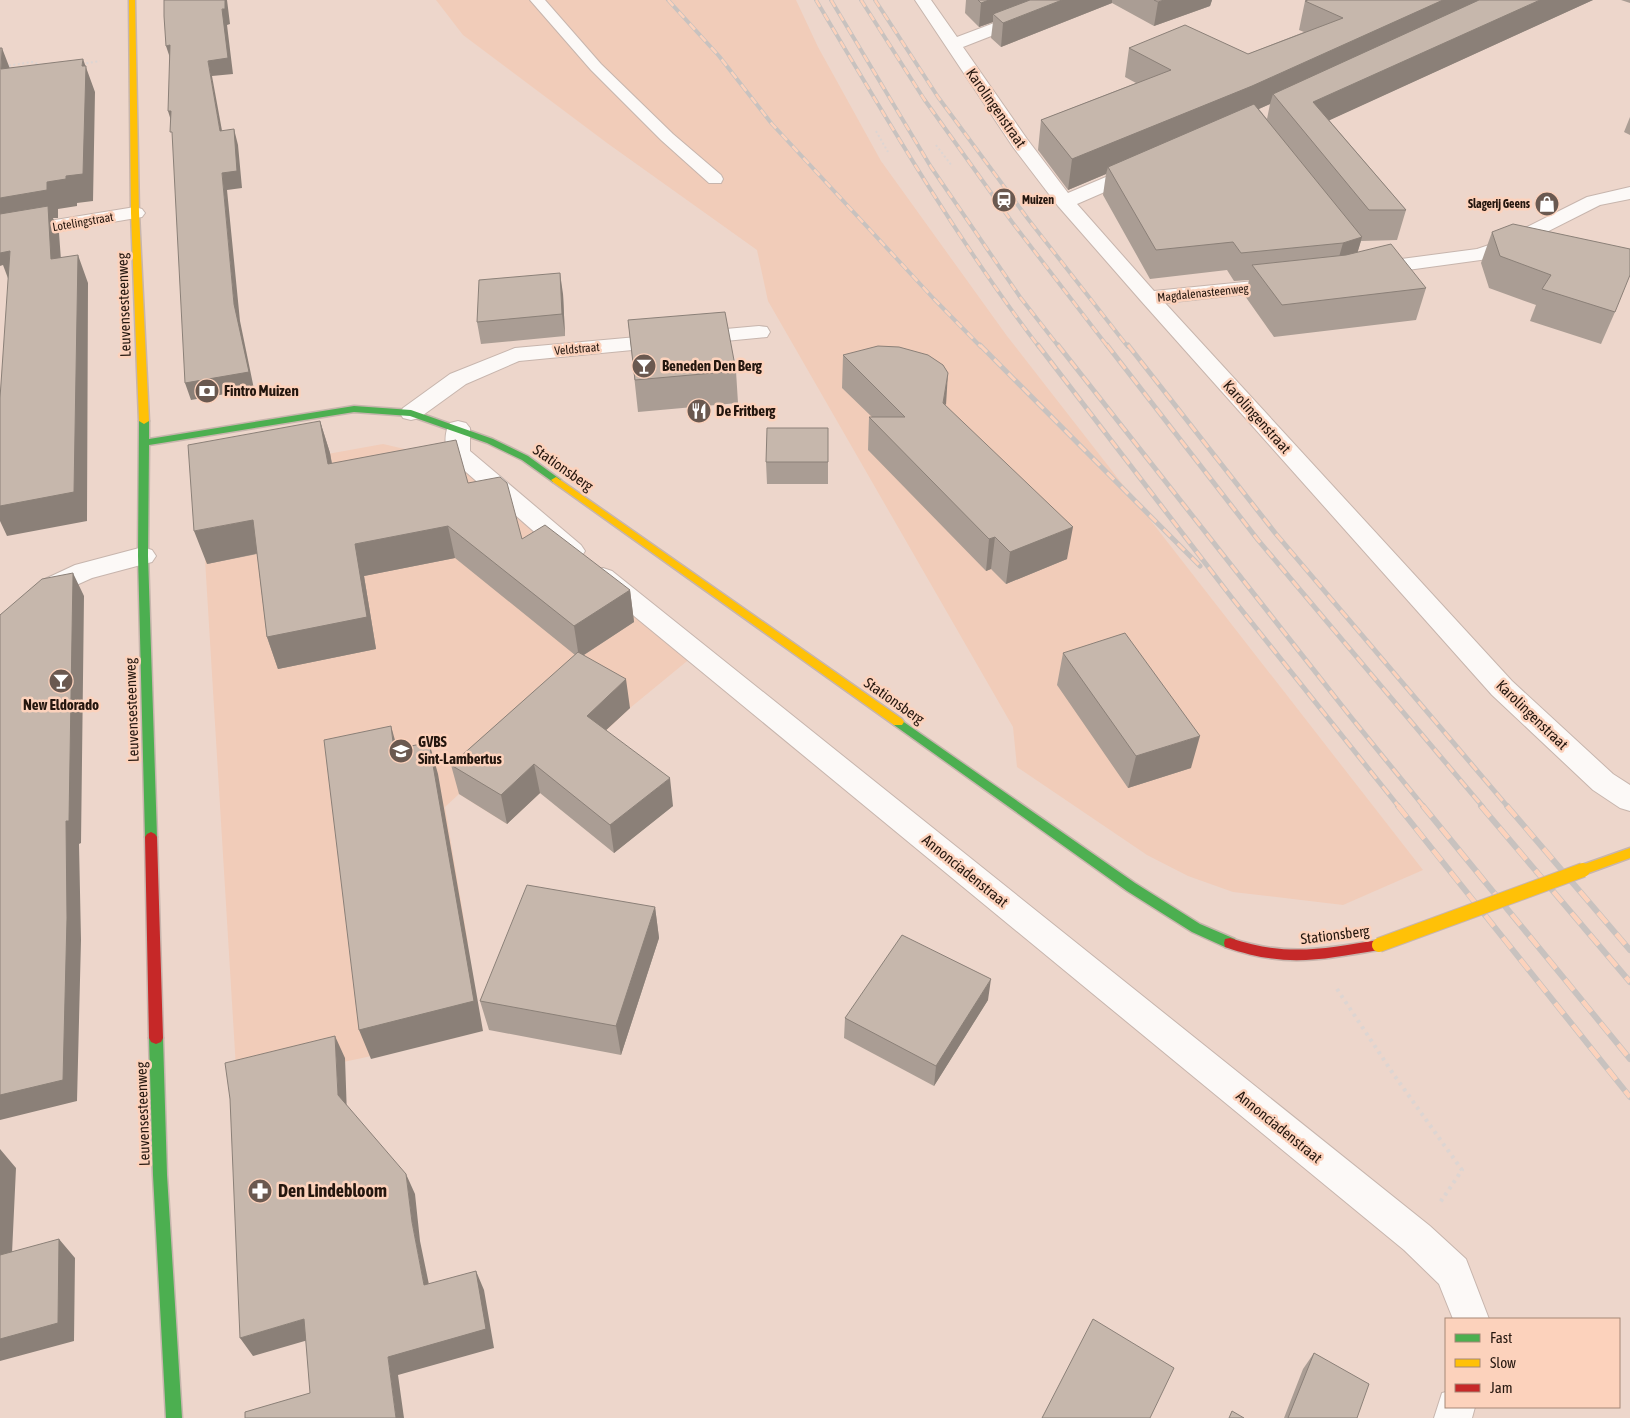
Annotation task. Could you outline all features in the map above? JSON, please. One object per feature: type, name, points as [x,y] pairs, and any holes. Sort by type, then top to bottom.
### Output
[{"type":"main road","name":"Leuvensesteenweg","points":[[132,0],[136,213],[144,417],[143,556],[160,1175],[174,1418]]},
{"type":"main road","name":"Stationsberg","points":[[144,443],[354,409],[411,413],[458,428],[490,441],[525,458],[1115,876],[1191,926],[1215,939],[1246,949],[1279,955],[1317,956],[1379,945],[1630,854]]},
{"type":"street","name":"Karolingenstraat","points":[[923,0],[1020,143],[1064,202],[1502,688],[1603,782],[1630,800]]},
{"type":"street","points":[[952,45],[1070,0]]},
{"type":"street","points":[[1064,202],[1154,163]]},
{"type":"street","points":[[1360,265],[1481,255],[1502,248],[1594,201],[1630,193]]},
{"type":"street","name":"Lotelingstraat","points":[[0,234],[136,213]]},
{"type":"street","name":"Magdalenasteenweg","points":[[1149,298],[1307,282]]},
{"type":"street","name":"Veldstraat","points":[[411,413],[458,379],[515,355],[759,332]]},
{"type":"street","name":"Annonciadenstraat","points":[[458,428],[458,453],[589,566],[1417,1238],[1453,1272],[1471,1318]]},
{"type":"street","points":[[0,632],[54,585],[84,571],[143,556]]},
{"type":"lane","points":[[537,0],[596,68],[667,137],[715,179]]},
{"type":"path","points":[[74,65],[106,61]]},
{"type":"path","points":[[0,67],[32,62],[41,65]]},
{"type":"path","points":[[876,131],[888,152]]},
{"type":"path","points":[[936,145],[952,166]]},
{"type":"path","points":[[1341,996],[1394,1075],[1462,1170],[1417,1238]]},
{"type":"shaded area","points":[[436,0],[796,0],[818,47],[881,161],[1007,336],[1423,870],[1343,905],[1233,892],[1188,876],[1147,855],[1017,767],[1013,727],[768,301],[757,250],[607,143],[463,35]]},
{"type":"shaded area","name":"GVBS Sint-Lambertus","points":[[383,444],[457,461],[692,657],[630,708],[507,824],[459,794],[445,807],[468,943],[441,950],[455,1038],[237,1085],[200,477]]},
{"type":"building","points":[[164,0],[225,0],[225,9],[222,9],[228,58],[208,61],[220,131],[234,129],[237,171],[222,173],[234,304],[249,372],[185,383],[172,132],[170,132],[171,111],[168,111],[170,45],[166,46]]},
{"type":"building","points":[[978,0],[989,0],[981,3]]},
{"type":"building","points":[[1030,0],[1062,0],[1003,23],[993,14]]},
{"type":"building","points":[[1443,0],[1252,86],[1072,159],[1041,120],[1171,70],[1129,48],[1185,25],[1248,54],[1343,18],[1305,1]]},
{"type":"building","points":[[1479,0],[1540,0],[1313,102],[1406,210],[1369,210],[1273,94]]},
{"type":"building","points":[[0,48],[2,48],[1,69],[83,59],[82,66],[86,66],[83,174],[66,176],[66,179],[47,182],[47,190],[0,198]]},
{"type":"building","points":[[1254,104],[1362,237],[1343,243],[1241,253],[1233,242],[1156,250],[1108,167]]},
{"type":"building","points":[[48,206],[51,259],[78,255],[74,492],[0,506],[0,398],[10,251],[0,253],[0,214]]},
{"type":"building","points":[[1513,224],[1630,249],[1630,275],[1615,312],[1542,289],[1551,275],[1500,256],[1492,232]]},
{"type":"building","points":[[1391,244],[1426,288],[1282,305],[1252,265],[1346,255]]},
{"type":"building","points":[[560,273],[562,314],[477,322],[479,280]]},
{"type":"building","points":[[725,312],[736,371],[635,380],[628,320]]},
{"type":"building","points":[[878,346],[899,347],[928,355],[943,365],[948,373],[943,403],[1073,527],[1010,552],[995,537],[989,539],[869,417],[905,417],[843,355]]},
{"type":"building","points":[[320,421],[328,464],[456,440],[468,483],[500,477],[507,483],[522,539],[545,525],[630,590],[574,626],[448,526],[355,544],[367,617],[267,637],[253,520],[194,531],[188,445]]},
{"type":"building","points":[[767,428],[828,428],[828,462],[766,462]]},
{"type":"building","points":[[73,573],[69,821],[66,821],[67,918],[63,1080],[0,1095],[0,615],[42,579]]},
{"type":"building","points":[[1125,633],[1200,736],[1136,756],[1063,653]]},
{"type":"building","points":[[578,652],[626,679],[587,716],[670,778],[610,825],[534,764],[501,795],[451,765]]},
{"type":"building","points":[[391,726],[394,750],[429,742],[474,1001],[359,1030],[324,740]]},
{"type":"building","points":[[527,885],[655,907],[616,1026],[480,1001]]},
{"type":"building","points":[[902,935],[991,979],[936,1066],[845,1018]]},
{"type":"building","points":[[335,1036],[338,1095],[406,1174],[412,1222],[424,1285],[476,1271],[486,1329],[388,1357],[396,1418],[245,1418],[245,1412],[310,1393],[304,1319],[240,1338],[230,1099],[225,1063]]},
{"type":"building","points":[[59,1239],[58,1323],[0,1339],[0,1255]]},
{"type":"building","points":[[1093,1319],[1174,1368],[1150,1418],[1042,1418]]},
{"type":"building","points":[[1314,1353],[1369,1384],[1357,1418],[1288,1418]]},
{"type":"building","points":[[1232,1411],[1244,1418],[1229,1418]]},
{"type":"railway","points":[[668,0],[719,56],[772,124],[981,347]]},
{"type":"railway","points":[[816,0],[895,133],[950,220],[1039,347]]},
{"type":"railway","points":[[831,0],[931,167],[1020,297],[1059,347]]},
{"type":"railway","points":[[861,0],[924,99],[1012,222],[1108,347]]},
{"type":"railway","points":[[875,0],[938,97],[1028,219],[1128,347]]},
{"type":"railway","points":[[980,345],[1200,566]]},
{"type":"railway","points":[[1038,345],[1232,598],[1399,807]]},
{"type":"railway","points":[[1058,345],[1424,807]]},
{"type":"railway","points":[[1107,345],[1258,540],[1483,807]]},
{"type":"railway","points":[[1128,345],[1276,534],[1508,807]]},
{"type":"railway","points":[[1398,806],[1630,1097]]},
{"type":"railway","points":[[1423,806],[1630,1059]]},
{"type":"railway","points":[[1481,806],[1630,982]]},
{"type":"railway","points":[[1507,806],[1630,950]]},
{"type":"traffic: fast","points":[[144,443],[354,409],[411,413],[490,441],[525,458],[556,480]]},
{"type":"traffic: fast","points":[[144,421],[143,556],[151,837]]},
{"type":"traffic: fast","points":[[898,722],[1131,887],[1196,928],[1230,943]]},
{"type":"traffic: fast","points":[[156,1038],[160,1175],[174,1418]]},
{"type":"traffic: slow","points":[[132,0],[135,213],[144,421]]},
{"type":"traffic: slow","points":[[556,480],[898,722]]},
{"type":"traffic: slow","points":[[1583,870],[1630,853]]},
{"type":"traffic: slow","points":[[1379,945],[1583,870]]},
{"type":"traffic: jam","points":[[151,837],[156,1038]]},
{"type":"traffic: jam","points":[[1230,943],[1250,950],[1287,956],[1322,954],[1379,945]]},
{"type":"place","name":"Muizen","points":[[1004,200]]},
{"type":"place","name":"Slagerij Geens","points":[[1547,204]]},
{"type":"place","name":"Beneden Den Berg","points":[[644,366]]},
{"type":"place","name":"Fintro Muizen","points":[[207,391]]},
{"type":"place","name":"De Fritberg","points":[[699,411]]},
{"type":"place","name":"New Eldorado","points":[[61,681]]},
{"type":"place","name":"GVBS Sint-Lambertus","points":[[401,751]]},
{"type":"place","name":"Den Lindebloom","points":[[260,1191]]}]
